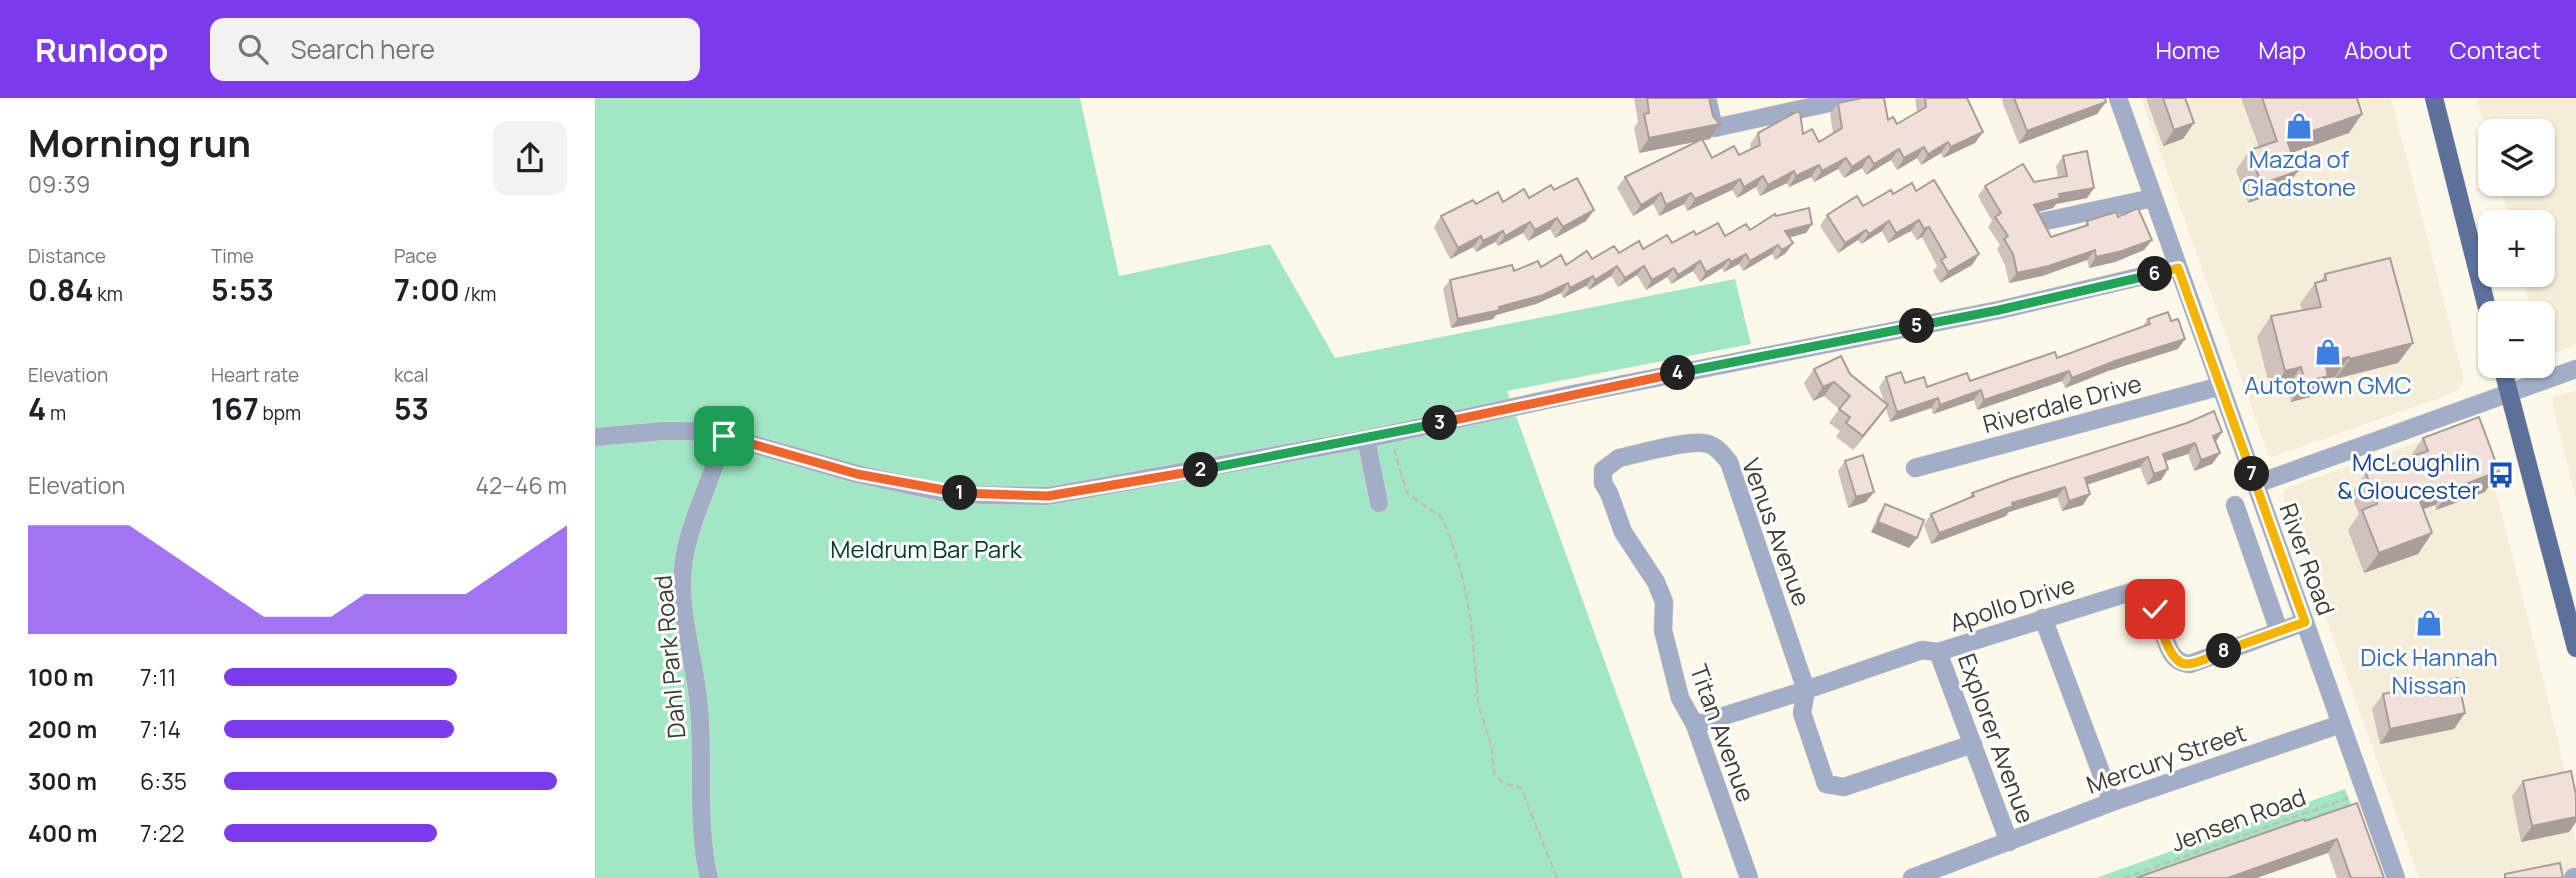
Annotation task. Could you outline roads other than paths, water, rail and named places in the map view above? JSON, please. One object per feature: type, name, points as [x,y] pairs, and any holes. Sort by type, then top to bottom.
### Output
[{"type":"main road","points":[[2434,98],[2485,301]]},
{"type":"main road","points":[[2505,378],[2576,648]]},
{"type":"street","points":[[1707,98],[1714,128],[1766,106],[1852,98]]},
{"type":"street","name":"River Road","points":[[2118,98],[2396,878]]},
{"type":"street","points":[[2041,222],[2153,198]]},
{"type":"street","points":[[595,438],[664,431],[724,436],[824,466],[942,492],[1048,496],[1366,439],[1999,310],[2178,268]]},
{"type":"street","points":[[2256,484],[2576,369]]},
{"type":"street","name":"Riverdale Drive","points":[[1915,468],[2221,386]]},
{"type":"street","name":"Dahl Park Road","points":[[709,878],[703,839],[699,704],[682,582],[692,531],[717,464],[724,436]]},
{"type":"street","points":[[1366,439],[1379,503]]},
{"type":"street","name":"Venus Avenue","points":[[1660,449],[1705,442],[1717,448],[1729,463],[1806,690]]},
{"type":"street","name":"Titan Avenue","points":[[1660,449],[1619,458],[1609,463],[1603,470],[1603,483],[1623,532],[1656,582],[1664,602],[1663,630],[1680,698],[1695,724],[1749,878]]},
{"type":"street","points":[[2235,506],[2279,632]]},
{"type":"street","name":"Apollo Drive","points":[[1695,724],[1806,690],[1921,649],[1938,652],[2134,591],[2143,593],[2155,609],[2171,653],[2183,664],[2190,664],[2305,622]]},
{"type":"street","points":[[2043,618],[2112,802]]},
{"type":"street","name":"Explorer Avenue","points":[[1938,652],[2009,842]]},
{"type":"street","points":[[1806,690],[1802,713],[1826,784],[1844,788],[1973,744]]},
{"type":"street","name":"Mercury Street","points":[[1912,878],[2112,802],[2341,724]]},
{"type":"place","name":"Mazda of Gladstone","points":[[2299,126]]},
{"type":"place","name":"Autotown GMC","points":[[2328,352]]},
{"type":"place","name":"McLoughlin & Gloucester","points":[[2501,475]]},
{"type":"place","name":"Dick Hannah Nissan","points":[[2429,623]]},
{"type":"park label","name":"Meldrum Bar Park","points":[[926,548]]}]
